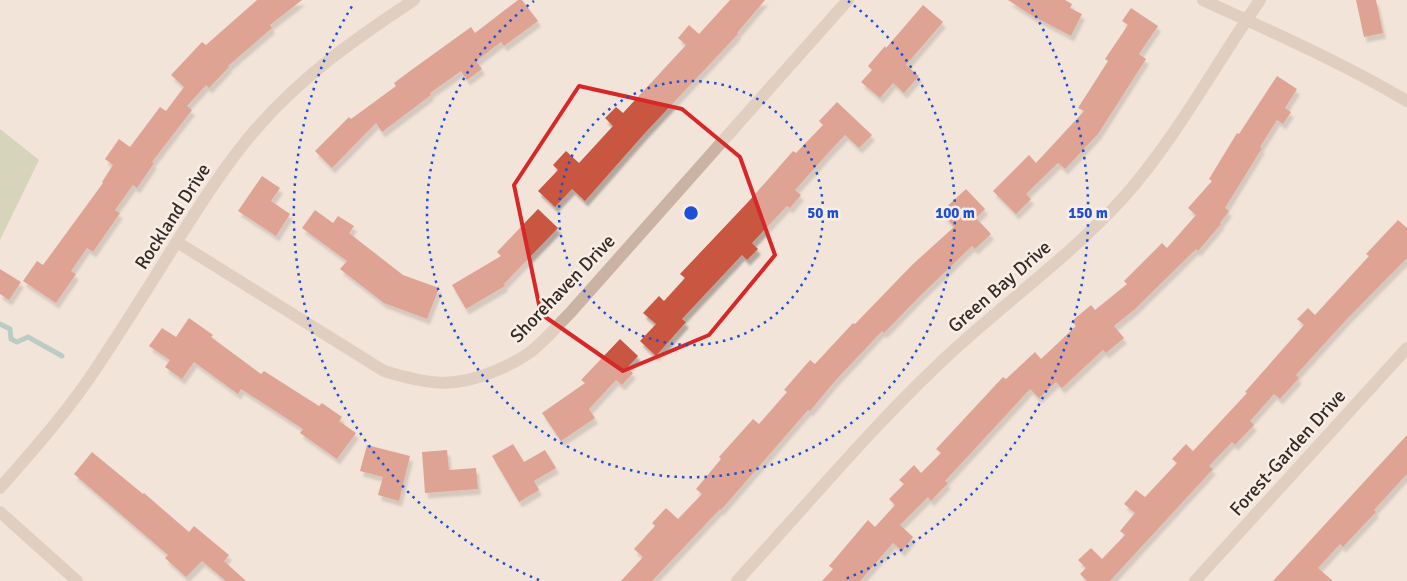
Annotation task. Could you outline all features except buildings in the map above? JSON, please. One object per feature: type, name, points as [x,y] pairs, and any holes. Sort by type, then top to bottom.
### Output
[{"type":"street","name":"Rockland Drive","points":[[0,488],[48,434],[75,399],[220,174],[257,128],[295,88],[320,66],[414,0]]},
{"type":"street","name":"Shorehaven Drive","points":[[177,242],[384,371],[412,380],[440,383],[475,379],[514,362],[531,352],[570,313],[848,0]]},
{"type":"street","points":[[1203,0],[1326,56],[1366,76],[1407,101]]},
{"type":"street","name":"Green Bay Drive","points":[[737,581],[893,410],[955,349],[1080,240],[1122,198],[1164,145],[1260,0]]},
{"type":"street","name":"Forest-Garden Drive","points":[[1195,581],[1407,348]]},
{"type":"street","points":[[0,512],[77,581]]},
{"type":"highlighted area","points":[[579,86],[682,109],[740,157],[775,255],[709,335],[623,371],[541,314],[514,185]]},
{"type":"green space","points":[[0,129],[39,160],[0,240]]},
{"type":"waterway","points":[[0,324],[10,329],[11,339],[17,342],[28,337],[62,356]]}]
